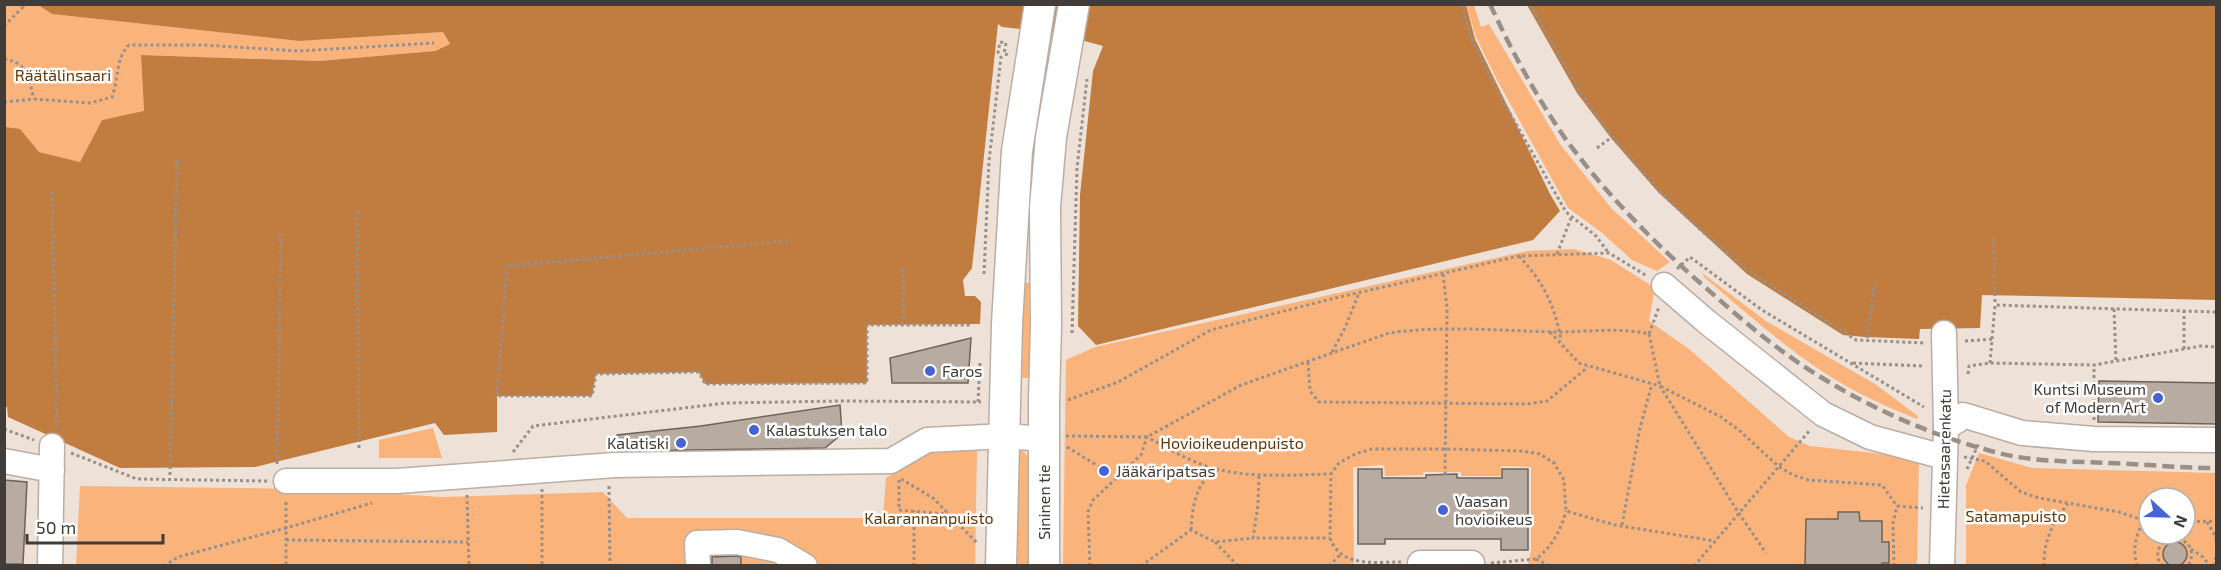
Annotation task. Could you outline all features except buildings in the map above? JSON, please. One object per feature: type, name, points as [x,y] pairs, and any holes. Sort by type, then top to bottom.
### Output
[{"type":"main road","points":[[992,558],[1005,436],[1007,324],[1017,151],[1040,4]]},
{"type":"main road","points":[[1074,4],[1077,60]]},
{"type":"main road","name":"Sininen tie","points":[[1044,566],[1055,439],[1044,400],[1047,325],[1045,207],[1051,137],[1077,60]]},
{"type":"street","points":[[1664,285],[1822,414],[1870,437],[1944,457]]},
{"type":"street","name":"Hietasaarenkatu","points":[[1942,566],[1946,427],[1944,333]]},
{"type":"street","points":[[1946,427],[1963,415],[2022,433],[2094,439],[2217,440]]},
{"type":"street","points":[[281,475],[398,481],[608,465],[891,461],[927,440],[1005,436],[1055,439]]},
{"type":"street","points":[[4,461],[54,455],[50,566]]},
{"type":"street","points":[[698,566],[697,543],[737,542],[777,550],[805,566]]},
{"type":"street","points":[[1420,564],[1472,564]]},
{"type":"path","points":[[4,26],[23,8],[18,4]]},
{"type":"path","points":[[1462,4],[1471,38],[1503,101],[1566,212],[1596,236],[1609,253],[1634,270],[1664,285]]},
{"type":"path","points":[[1530,4],[1579,90],[1612,137],[1659,190],[1703,232],[1749,271],[1856,339],[1919,343]]},
{"type":"path","points":[[4,102],[34,99],[90,103],[112,97],[116,87],[120,54],[129,45],[203,45],[298,51],[434,43]]},
{"type":"path","points":[[4,60],[15,61],[26,69],[34,99]]},
{"type":"path","points":[[1072,335],[1077,168],[1077,60]]},
{"type":"path","points":[[1597,148],[1612,137]]},
{"type":"path","points":[[170,475],[177,157]]},
{"type":"path","points":[[52,192],[54,455]]},
{"type":"path","points":[[357,211],[359,451]]},
{"type":"path","points":[[1557,254],[1572,218]]},
{"type":"path","points":[[281,232],[281,475],[286,528],[286,565]]},
{"type":"path","points":[[1990,363],[1995,305],[1994,239]]},
{"type":"path","points":[[788,241],[507,266],[497,396],[592,396],[596,374],[699,372],[705,384],[867,383],[867,325],[970,325]]},
{"type":"path","points":[[1044,400],[1061,402],[1118,382],[1211,330],[1520,256],[1609,253]]},
{"type":"path","points":[[1520,256],[1535,273],[1552,302],[1561,343]]},
{"type":"path","points":[[1766,553],[1660,386],[1649,334],[1658,313],[1664,285],[1679,265],[1690,257],[1762,310],[1929,410]]},
{"type":"path","points":[[903,265],[903,325]]},
{"type":"path","points":[[1443,274],[1447,308],[1445,475]]},
{"type":"path","points":[[1867,338],[1875,280]]},
{"type":"path","points":[[1331,354],[1346,328],[1359,293]]},
{"type":"path","points":[[1995,305],[2217,312]]},
{"type":"path","points":[[2114,309],[2116,361]]},
{"type":"path","points":[[2184,311],[2184,349]]},
{"type":"path","points":[[1090,566],[1088,512],[1093,500],[1141,455],[1147,437],[1240,385],[1389,333],[1414,329],[1550,332],[1632,330],[1649,334]]},
{"type":"path","points":[[1550,332],[1579,363],[1660,386],[1721,417],[1778,466],[1804,479],[1882,485],[1897,506],[1893,523],[1894,566]]},
{"type":"path","points":[[1967,376],[1969,366],[1990,363],[2094,365],[2201,346],[2217,347]]},
{"type":"path","points":[[1308,362],[1310,391],[1319,402],[1527,404],[1547,401],[1588,367]]},
{"type":"path","points":[[1851,363],[1944,366]]},
{"type":"path","points":[[2094,365],[2094,439]]},
{"type":"path","points":[[1622,526],[1640,428],[1652,384]]},
{"type":"path","points":[[469,566],[468,542],[478,475],[514,451],[532,426],[726,403],[1006,400]]},
{"type":"path","points":[[4,429],[54,455],[136,479],[281,475]]},
{"type":"path","points":[[1055,439],[1147,437],[1203,465],[1220,470],[1259,476],[1331,474]]},
{"type":"path","points":[[1055,439],[1098,466]]},
{"type":"path","points":[[1694,566],[1801,441]]},
{"type":"path","points":[[1420,564],[1361,561],[1340,555],[1330,538],[1331,474],[1340,463],[1355,454],[1372,449],[1445,449],[1540,454],[1554,463],[1564,480],[1566,511],[1562,524],[1544,553],[1536,559],[1527,561],[1472,564]]},
{"type":"path","points":[[1944,457],[1972,457],[1985,461],[2021,492],[2068,504],[2119,512],[2137,518]]},
{"type":"path","points":[[608,465],[610,566]]},
{"type":"path","points":[[542,470],[543,566]]},
{"type":"path","points":[[1191,530],[1192,510],[1199,492],[1209,474],[1220,470]]},
{"type":"path","points":[[1253,538],[1259,476]]},
{"type":"path","points":[[948,514],[898,510],[899,478],[933,498],[992,558]]},
{"type":"path","points":[[164,566],[178,557],[382,500],[398,481]]},
{"type":"path","points":[[2044,566],[2044,553],[2052,528],[2068,504]]},
{"type":"path","points":[[1897,506],[1926,508]]},
{"type":"path","points":[[914,566],[915,511]]},
{"type":"path","points":[[1566,511],[1622,526],[1715,541]]},
{"type":"path","points":[[2197,522],[2217,520]]},
{"type":"path","points":[[2207,522],[2217,542]]},
{"type":"path","points":[[1191,530],[1215,542],[1238,566]]},
{"type":"path","points":[[1141,566],[1191,530]]},
{"type":"path","points":[[2137,534],[2134,552],[2138,566]]},
{"type":"path","points":[[1215,542],[1253,538],[1330,538]]},
{"type":"path","points":[[286,540],[468,542]]},
{"type":"path","points":[[2160,546],[2159,562],[2163,566]]},
{"type":"path","points":[[2188,546],[2212,566],[2217,556]]},
{"type":"path","points":[[2188,566],[2192,556],[2191,549]]},
{"type":"path","points":[[1329,566],[1340,555]]},
{"type":"path","points":[[1536,559],[1550,566]]},
{"type":"path","points":[[274,566],[299,566]]},
{"type":"green space","name":"Räätälinsaari","points":[[5,5],[38,5],[52,14],[299,41],[443,32],[450,44],[435,51],[319,61],[141,55],[144,112],[102,120],[80,162],[39,152],[20,130],[5,127]]},
{"type":"green space","points":[[1466,5],[1474,5],[1481,27],[1489,24],[1560,144],[1612,209],[1670,262],[1657,271],[1632,260],[1601,232],[1568,208],[1496,78],[1476,37]]},
{"type":"green space","name":"Hovioikeudenpuisto","points":[[1574,249],[1611,260],[1655,288],[1649,321],[1689,349],[1789,437],[1810,446],[1919,458],[1917,565],[1528,565],[1531,551],[1531,467],[1501,466],[1501,476],[1461,476],[1461,472],[1423,472],[1423,475],[1385,476],[1384,465],[1353,467],[1354,565],[1063,566],[1066,360],[1095,347],[1527,251]]},
{"type":"green space","points":[[1702,273],[1766,321],[1875,384],[1918,416],[1917,419],[1867,397],[1823,372],[1762,326]]},
{"type":"green space","points":[[1025,282],[1029,283],[1031,378],[1019,378]]},
{"type":"green space","points":[[433,428],[442,458],[379,458],[379,440]]},
{"type":"green space","name":"Kalarannanpuisto","points":[[935,446],[977,450],[975,565],[76,566],[80,486],[319,489],[442,497],[603,492],[627,518],[883,518],[886,478]]},
{"type":"green space","points":[[1014,447],[1022,450],[1032,461],[1032,565],[1010,566]]},
{"type":"green space","name":"Satamapuisto","points":[[1979,453],[2032,468],[2216,473],[2216,565],[1966,565],[1966,485]]},
{"type":"shaded area","points":[[38,5],[1466,5],[1475,39],[1560,211],[1533,240],[1096,345],[1078,326],[1080,195],[1093,71],[1103,46],[1051,32],[1002,27],[998,24],[972,268],[963,280],[965,296],[975,296],[981,302],[980,324],[867,325],[867,383],[705,384],[699,372],[596,374],[592,396],[497,396],[497,432],[444,435],[435,423],[255,467],[120,468],[8,417],[7,407],[5,407],[5,127],[20,129],[39,152],[80,162],[102,120],[144,111],[141,55],[319,61],[435,51],[450,44],[443,32],[299,41],[52,14]]},
{"type":"shaded area","points":[[1527,5],[2216,5],[2216,300],[1982,295],[1980,328],[1920,329],[1919,339],[1843,335],[1747,274],[1658,192],[1611,138],[1577,93]]},
{"type":"railway","points":[[1490,4],[1545,108],[1598,181],[1632,218],[1687,271],[1761,335],[1804,366],[1839,388],[1902,420],[1969,445],[2005,455],[2048,460],[2216,468]]},
{"type":"place","name":"Faros","points":[[930,371]]},
{"type":"place","name":"Kuntsi Museum of Modern Art","points":[[2158,398]]},
{"type":"place","name":"Kalastuksen talo","points":[[754,430]]},
{"type":"place","name":"Kalatiski","points":[[681,443]]},
{"type":"place","name":"Jääkäripatsas","points":[[1104,471]]},
{"type":"place","name":"Vaasan hovioikeus","points":[[1443,510]]}]
